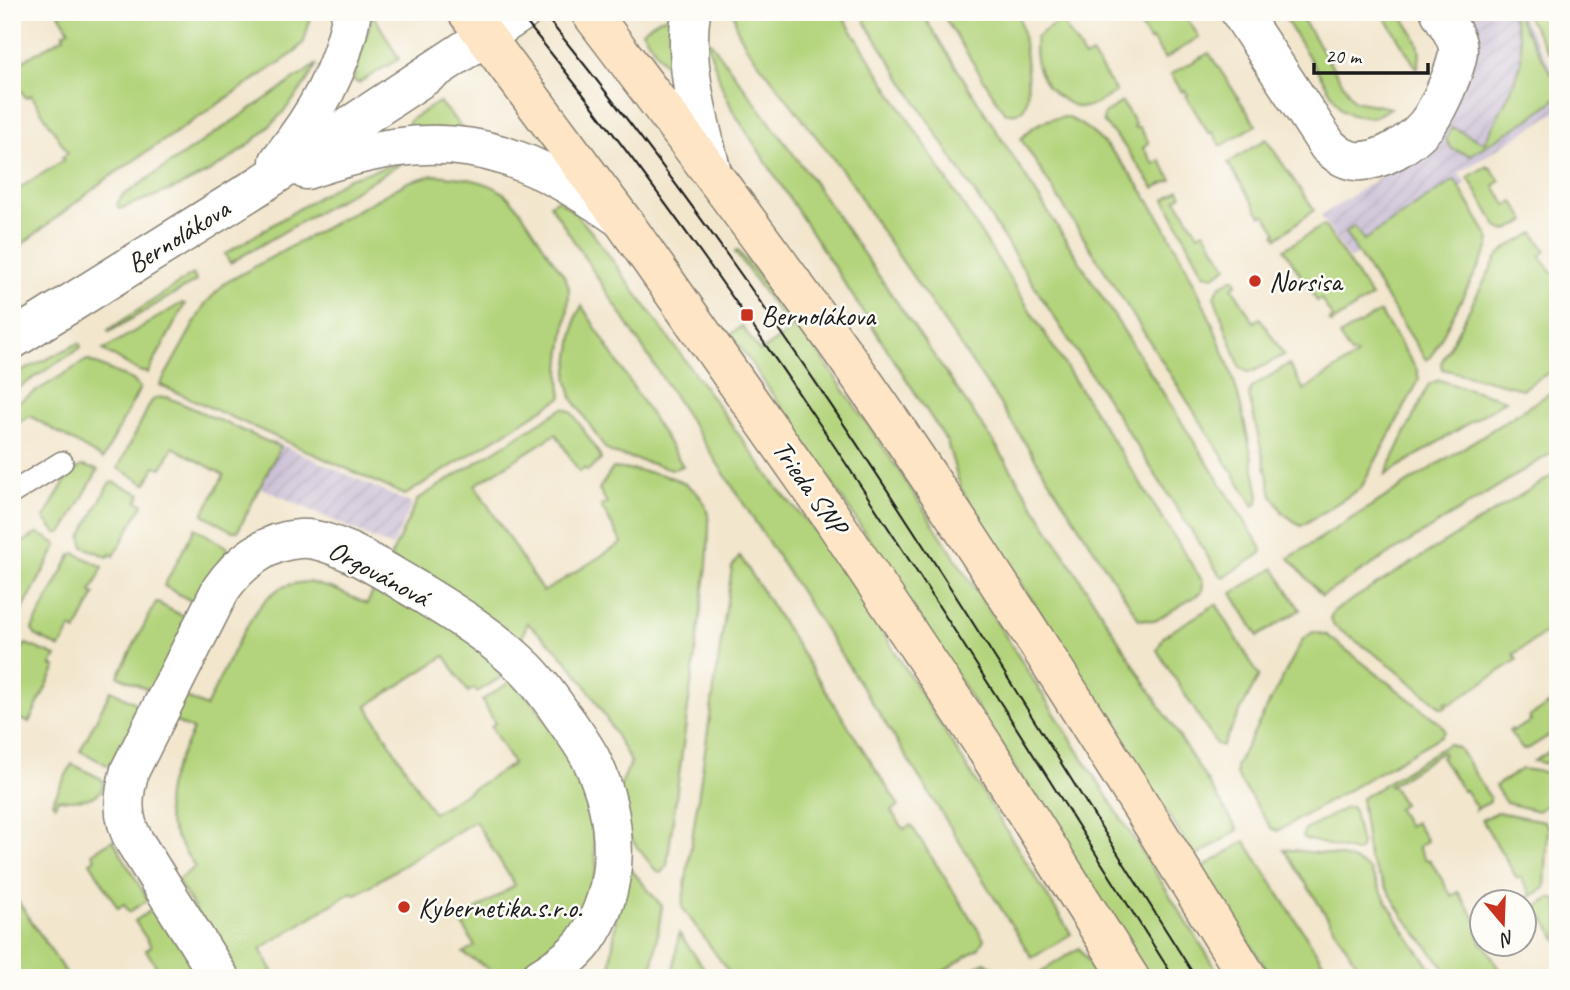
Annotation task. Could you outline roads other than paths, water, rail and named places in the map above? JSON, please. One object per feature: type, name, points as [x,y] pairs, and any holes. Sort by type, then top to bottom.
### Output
[{"type":"street","points":[[260,185],[306,125],[331,84],[340,62],[352,12]]},
{"type":"street","name":"Bernolákova","points":[[12,340],[260,185],[475,25],[522,12]]},
{"type":"street","points":[[590,12],[810,305],[916,458],[1074,701],[1248,978]]},
{"type":"street","points":[[691,12],[689,55],[692,82],[712,172]]},
{"type":"street","points":[[1240,12],[1328,146],[1343,158],[1356,162],[1388,154],[1428,123],[1452,76],[1458,48],[1454,34],[1440,12]]},
{"type":"street","name":"Trieda SNP","points":[[475,25],[623,221],[840,530],[984,746],[1130,978]]},
{"type":"street","points":[[260,185],[376,149],[457,144],[496,153],[541,171],[594,200],[623,221]]},
{"type":"street","name":"Orgovánová","points":[[220,978],[132,839],[124,815],[124,792],[131,770],[221,589],[239,566],[257,554],[298,539],[326,542],[382,569],[471,625],[525,667],[541,685],[591,758],[607,800],[613,828],[611,873],[597,920],[584,942],[565,961],[540,978]]},
{"type":"lane","points":[[12,493],[62,462]]},
{"type":"tram line","points":[[518,12],[695,244],[779,364],[940,608],[1174,978]]},
{"type":"tram line","points":[[542,12],[632,126],[803,363],[963,607],[1196,978]]},
{"type":"place","name":"Norsisa","points":[[1255,281]]},
{"type":"place","name":"Bernolákova","points":[[747,315]]},
{"type":"place","name":"Kybernetika.s.r.o.","points":[[404,907]]}]
